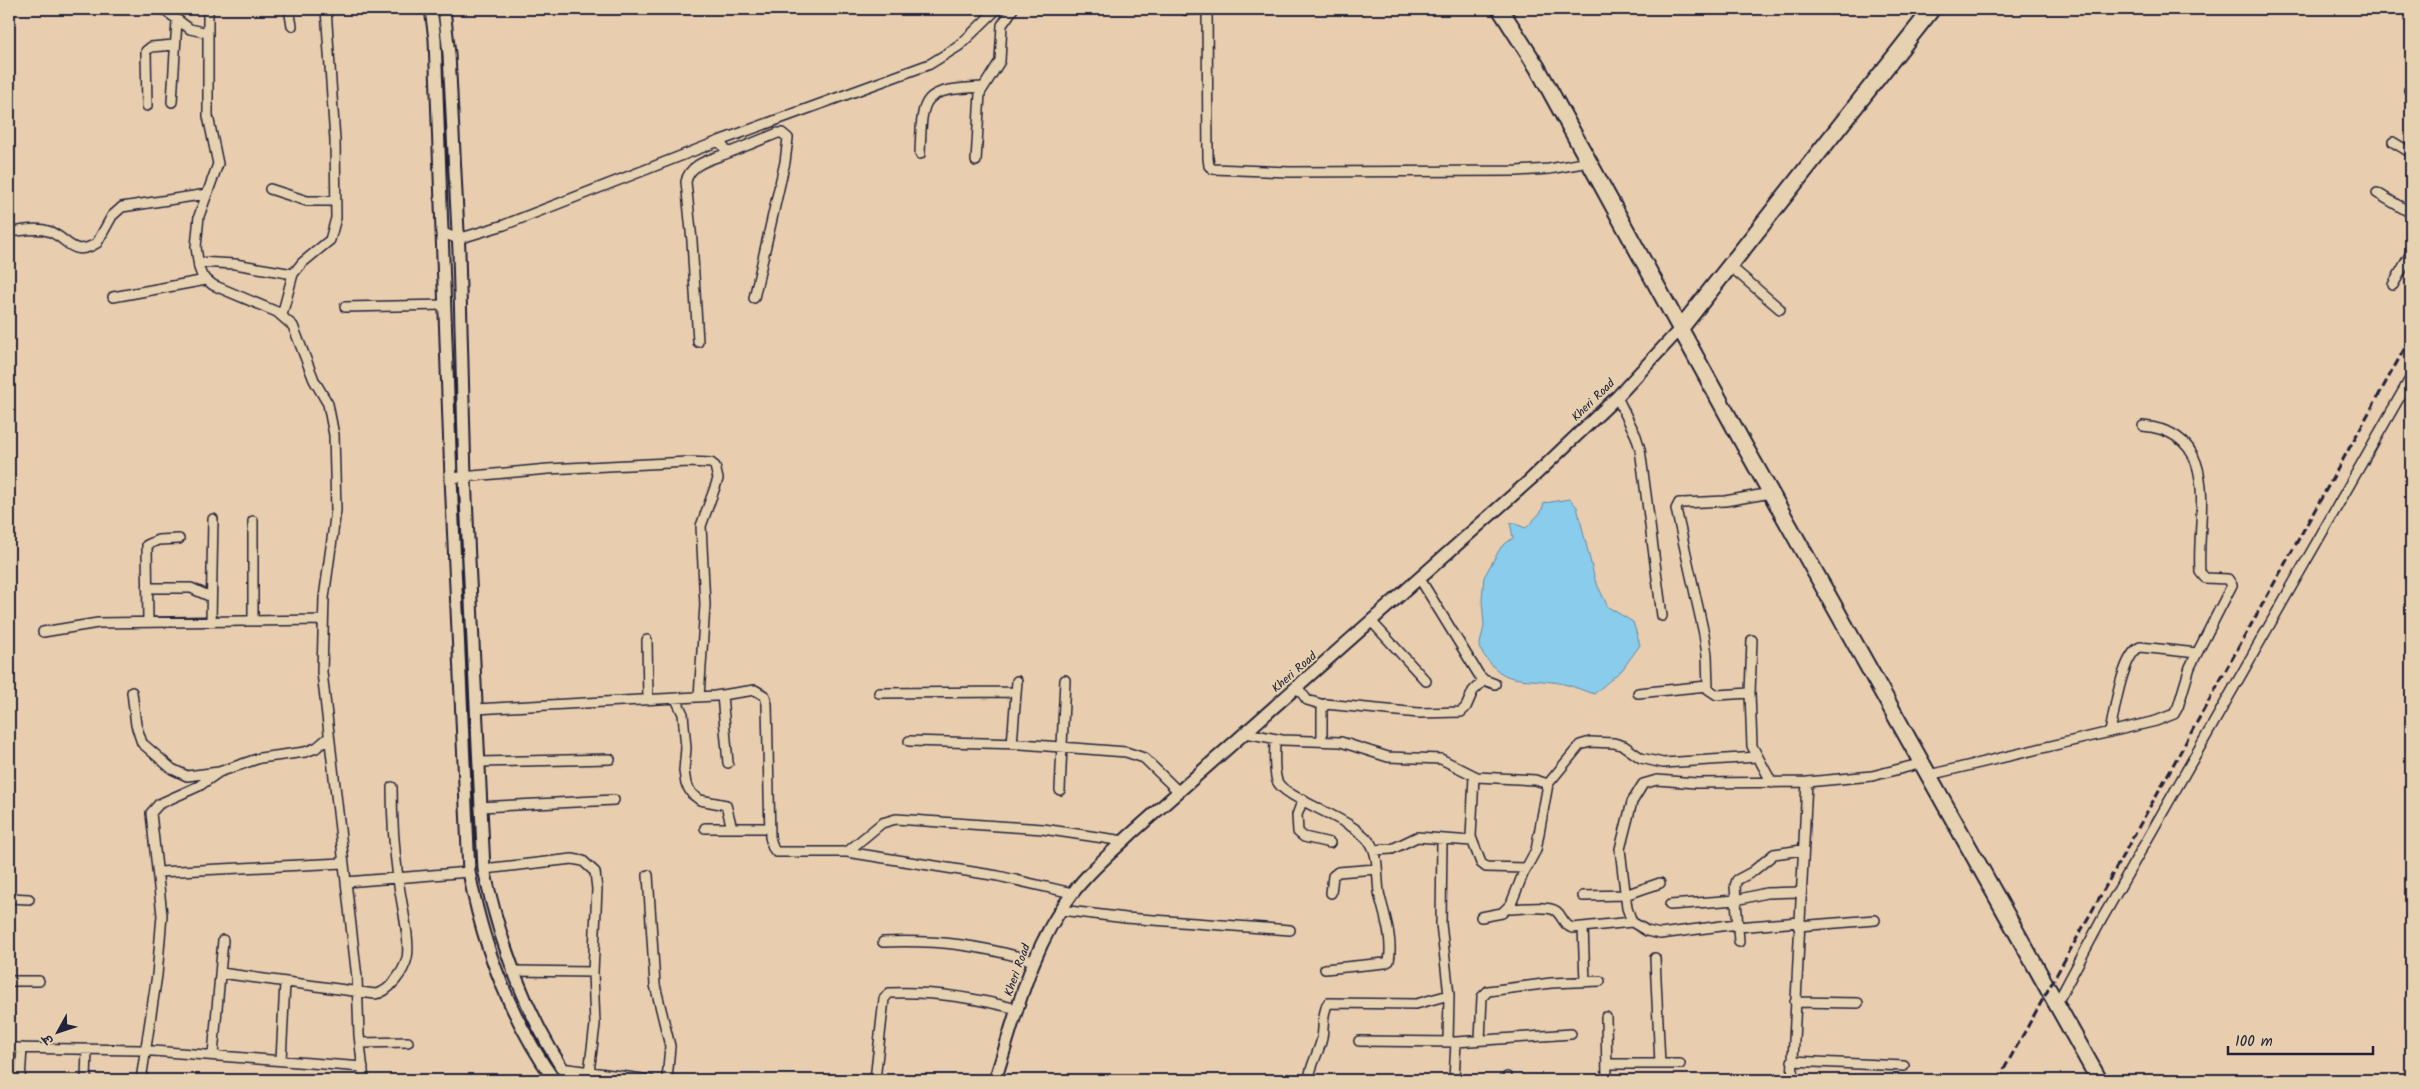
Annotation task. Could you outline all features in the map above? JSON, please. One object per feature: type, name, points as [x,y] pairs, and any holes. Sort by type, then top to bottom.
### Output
[{"type":"highway","points":[[1500,9],[1537,67],[1680,329],[2099,1080]]},
{"type":"highway","points":[[1680,329],[1932,9]]},
{"type":"street","points":[[163,9],[190,28],[208,33]]},
{"type":"street","points":[[208,9],[208,116],[218,164],[197,227],[198,262],[202,276],[206,280],[287,318],[298,334],[314,380],[328,404],[334,435],[336,510],[323,620],[322,672],[358,991],[360,1043],[364,1080]]},
{"type":"street","points":[[290,9],[292,26]]},
{"type":"street","points":[[282,315],[293,274],[302,263],[330,240],[336,218],[335,140],[326,9]]},
{"type":"street","points":[[431,9],[453,240],[445,305],[476,709],[484,869],[499,932],[512,971],[536,1027],[570,1080]]},
{"type":"street","points":[[444,9],[449,54],[469,872],[475,906],[506,996],[536,1055],[554,1080]]},
{"type":"street","points":[[453,240],[504,225],[724,146],[941,60],[959,46],[997,9]]},
{"type":"street","points":[[976,161],[978,104],[982,87],[1000,61],[1002,25],[1013,9]]},
{"type":"street","points":[[1185,10],[1201,9]]},
{"type":"street","points":[[1207,9],[1208,158],[1209,166],[1213,169],[1289,172],[1517,171],[1549,169],[1588,162]]},
{"type":"street","points":[[172,102],[177,20]]},
{"type":"street","points":[[147,106],[146,51],[151,47],[174,45]]},
{"type":"street","points":[[920,154],[922,118],[931,97],[942,90],[982,87]]},
{"type":"street","points":[[698,342],[692,241],[686,182],[689,172],[724,146],[782,133],[788,138],[785,162],[754,298]]},
{"type":"street","points":[[2392,142],[2411,153]]},
{"type":"street","points":[[270,189],[307,201],[335,201]]},
{"type":"street","points":[[2377,193],[2411,213]]},
{"type":"street","points":[[9,232],[50,231],[67,245],[84,248],[97,243],[112,216],[122,207],[207,194]]},
{"type":"street","points":[[2393,285],[2411,252]]},
{"type":"street","points":[[198,262],[235,264],[293,274]]},
{"type":"street","points":[[1730,266],[1780,309]]},
{"type":"street","points":[[113,296],[206,280]]},
{"type":"street","points":[[345,307],[445,305]]},
{"type":"street","name":"Kheri Road","points":[[995,1080],[1034,961],[1060,910],[1072,893],[1124,840],[1532,479],[1617,397],[1680,329]]},
{"type":"street","points":[[2056,1005],[2103,918],[2411,376]]},
{"type":"street","points":[[1617,397],[1636,436],[1640,449],[1662,616]]},
{"type":"street","points":[[1632,922],[1625,895],[1620,849],[1632,802],[1643,784],[1657,780],[1696,783],[1807,782],[1926,769],[2156,722],[2174,714],[2182,697],[2190,667],[2232,585],[2231,581],[2225,578],[2205,578],[2200,572],[2202,492],[2191,451],[2186,443],[2171,432],[2143,426]]},
{"type":"street","points":[[458,477],[548,469],[688,462],[711,463],[715,466],[718,472],[717,487],[701,526],[705,606],[699,697]]},
{"type":"street","points":[[1750,693],[1717,695],[1709,692],[1704,634],[1679,529],[1677,506],[1683,503],[1725,501],[1772,493]]},
{"type":"street","points":[[211,621],[213,519]]},
{"type":"street","points":[[253,521],[254,621]]},
{"type":"street","points":[[148,622],[147,545],[158,540],[179,539]]},
{"type":"street","points":[[1420,579],[1484,680],[1495,684]]},
{"type":"street","points":[[147,588],[191,588],[211,597]]},
{"type":"street","points":[[43,632],[98,623],[323,620]]},
{"type":"street","points":[[1372,622],[1426,680]]},
{"type":"street","points":[[647,640],[648,700]]},
{"type":"street","points":[[1752,640],[1750,693],[1752,738],[1757,757],[1772,783]]},
{"type":"street","points":[[2110,732],[2124,673],[2133,652],[2140,647],[2197,653]]},
{"type":"street","points":[[1060,790],[1065,680]]},
{"type":"street","points":[[1298,688],[1307,700],[1324,705],[1331,703],[1419,713],[1461,712],[1466,707],[1472,691],[1484,680]]},
{"type":"street","points":[[1012,744],[1017,681]]},
{"type":"street","points":[[1638,693],[1707,686]]},
{"type":"street","points":[[476,709],[699,697],[722,695],[750,689],[761,692],[765,696],[769,722],[770,828],[771,844],[776,852],[846,852],[998,876],[1072,893]]},
{"type":"street","points":[[132,692],[138,734],[148,750],[179,773],[188,776],[219,772],[260,758],[305,752],[316,748],[328,738]]},
{"type":"street","points":[[879,693],[1016,692]]},
{"type":"street","points":[[722,695],[728,763]]},
{"type":"street","points":[[676,698],[683,714],[686,748],[684,771],[686,784],[692,794],[700,800],[726,805],[732,828]]},
{"type":"street","points":[[1322,740],[1324,705]]},
{"type":"street","points":[[1246,733],[1275,739],[1341,742],[1388,757],[1441,759],[1474,776],[1535,780],[1548,784]]},
{"type":"street","points":[[1275,739],[1277,779],[1285,791],[1335,816],[1360,833],[1374,850],[1377,886],[1389,936],[1389,961],[1325,969]]},
{"type":"street","points":[[909,741],[1012,744],[1136,754],[1155,767],[1180,792]]},
{"type":"street","points":[[1508,909],[1538,842],[1548,784],[1576,749],[1590,742],[1619,744],[1641,758],[1663,763],[1757,757]]},
{"type":"street","points":[[478,762],[610,759]]},
{"type":"street","points":[[141,1080],[157,975],[162,915],[150,819],[153,808],[200,786],[219,772]]},
{"type":"street","points":[[1474,776],[1472,841],[1482,866],[1526,868]]},
{"type":"street","points":[[1792,1080],[1798,924],[1807,782]]},
{"type":"street","points":[[221,973],[375,994],[386,991],[406,961],[407,947],[397,877],[392,820],[392,787]]},
{"type":"street","points":[[480,807],[614,800]]},
{"type":"street","points":[[1303,800],[1298,815],[1298,832],[1304,837],[1330,843]]},
{"type":"street","points":[[846,852],[882,823],[896,819],[1043,829],[1124,840]]},
{"type":"street","points":[[705,828],[770,828]]},
{"type":"street","points":[[1374,850],[1392,849],[1413,838],[1472,841]]},
{"type":"street","points":[[1442,840],[1441,924],[1449,995],[1454,1080]]},
{"type":"street","points":[[1739,942],[1735,886],[1737,880],[1752,872],[1774,854],[1802,850]]},
{"type":"street","points":[[484,869],[572,859],[591,866],[597,878],[597,889],[593,972],[595,1025],[589,1072]]},
{"type":"street","points":[[158,872],[343,863]]},
{"type":"street","points":[[1331,893],[1333,876],[1338,872],[1376,869]]},
{"type":"street","points":[[346,882],[469,872]]},
{"type":"street","points":[[648,875],[655,985],[670,1046],[667,1080]]},
{"type":"street","points":[[1583,896],[1625,895],[1660,883]]},
{"type":"street","points":[[1670,905],[1736,900],[1766,893],[1800,892]]},
{"type":"street","points":[[9,898],[29,899]]},
{"type":"street","points":[[1481,917],[1496,915],[1508,909],[1553,909],[1568,926],[1583,927],[1632,922],[1647,931],[1660,934],[1737,926],[1875,920]]},
{"type":"street","points":[[1060,910],[1126,918],[1290,930]]},
{"type":"street","points":[[1583,927],[1585,982]]},
{"type":"street","points":[[214,1055],[223,940]]},
{"type":"street","points":[[883,942],[928,942],[969,945],[1034,961]]},
{"type":"street","points":[[1655,958],[1660,1064]]},
{"type":"street","points":[[512,971],[593,972]]},
{"type":"street","points":[[9,981],[39,981]]},
{"type":"street","points":[[1480,1040],[1482,998],[1488,991],[1550,983],[1600,982]]},
{"type":"street","points":[[280,1060],[285,983]]},
{"type":"street","points":[[875,1080],[884,999],[889,993],[953,996],[991,1002],[1018,1009]]},
{"type":"street","points":[[1309,1080],[1311,1066],[1322,1040],[1325,1010],[1328,1003],[1416,1004],[1449,995]]},
{"type":"street","points":[[1795,1002],[1858,1003]]},
{"type":"street","points":[[1606,1017],[1607,1080]]},
{"type":"street","points":[[1359,1041],[1452,1042],[1571,1034]]},
{"type":"street","points":[[360,1043],[408,1042]]},
{"type":"street","points":[[9,1048],[147,1050],[363,1067]]},
{"type":"street","points":[[20,1080],[22,1048]]},
{"type":"street","points":[[86,1080],[87,1049]]},
{"type":"street","points":[[1792,1061],[1904,1066]]},
{"type":"street","points":[[1607,1064],[1680,1064]]},
{"type":"street","points":[[561,1068],[650,1080]]},
{"type":"water","points":[[1570,499],[1577,507],[1595,580],[1608,607],[1633,622],[1640,645],[1622,670],[1594,694],[1568,685],[1518,679],[1502,674],[1487,660],[1479,648],[1484,626],[1482,599],[1484,577],[1501,547],[1513,538],[1510,522],[1526,528],[1541,512],[1544,503]]},
{"type":"railway","points":[[1998,1080],[2411,337]]}]
